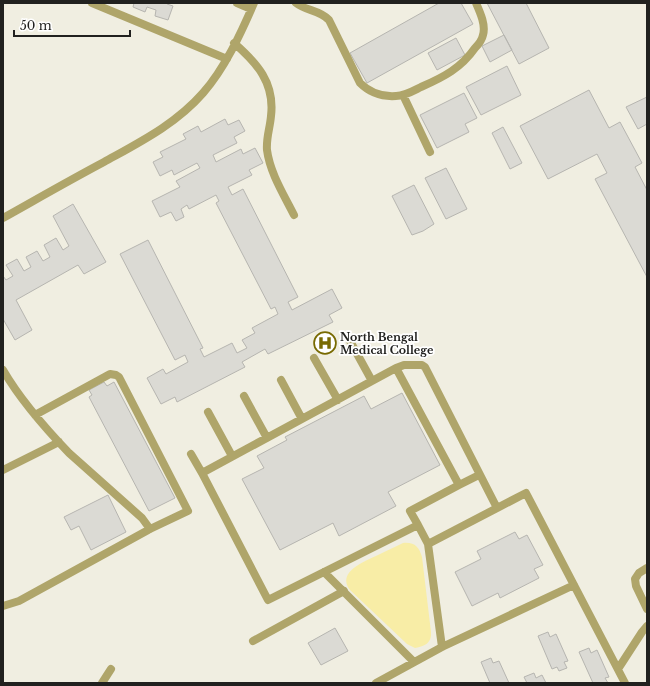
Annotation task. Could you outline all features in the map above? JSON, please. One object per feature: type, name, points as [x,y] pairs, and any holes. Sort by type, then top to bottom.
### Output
[{"type":"lane","points":[[92,3],[226,59]]},
{"type":"lane","points":[[3,218],[144,140],[179,117],[204,92],[226,59],[252,6],[237,3]]},
{"type":"lane","points":[[296,3],[304,8],[323,14],[329,20],[360,82],[373,92],[384,95],[403,95],[444,77],[460,66],[470,55],[483,36],[483,21],[476,3]]},
{"type":"lane","points":[[234,43],[252,58],[259,68],[269,90],[272,106],[267,149],[274,175],[294,215]]},
{"type":"lane","points":[[403,95],[430,152]]},
{"type":"lane","points":[[350,342],[372,380]]},
{"type":"lane","points":[[314,358],[338,400]]},
{"type":"lane","points":[[202,473],[396,368],[412,364],[422,365],[425,367],[497,508]]},
{"type":"lane","points":[[396,368],[459,485]]},
{"type":"lane","points":[[3,370],[16,391],[69,454],[142,518],[150,530]]},
{"type":"lane","points":[[3,606],[19,601],[188,511],[118,376],[110,374],[35,415]]},
{"type":"lane","points":[[281,380],[302,419]]},
{"type":"lane","points":[[244,396],[267,438]]},
{"type":"lane","points":[[208,412],[232,456]]},
{"type":"lane","points":[[3,470],[59,442]]},
{"type":"lane","points":[[192,454],[268,600],[418,525]]},
{"type":"lane","points":[[442,647],[428,544],[410,511],[479,475]]},
{"type":"lane","points":[[428,544],[526,493],[625,683]]},
{"type":"lane","points":[[647,568],[638,573],[635,579],[636,586],[647,609]]},
{"type":"lane","points":[[324,572],[414,662]]},
{"type":"lane","points":[[376,683],[442,647],[574,585]]},
{"type":"lane","points":[[253,641],[344,591]]},
{"type":"lane","points":[[618,669],[647,626]]},
{"type":"lane","points":[[102,683],[111,669]]},
{"type":"shaded area","name":"North Bengal Medical College","points":[[3,3],[647,3],[647,683],[3,683]]},
{"type":"shaded area","points":[[403,543],[411,543],[416,546],[422,557],[431,632],[430,639],[427,643],[415,648],[407,644],[350,590],[347,584],[349,573],[354,568],[366,560]]},
{"type":"building","points":[[134,3],[168,3],[167,4],[173,6],[168,20],[155,16],[156,10],[147,7],[145,12],[133,7]]},
{"type":"building","points":[[439,3],[461,3],[473,24],[367,83],[350,53]]},
{"type":"building","points":[[487,3],[526,3],[549,48],[519,64]]},
{"type":"building","points":[[504,35],[512,50],[490,62],[482,46]]},
{"type":"building","points":[[456,38],[465,55],[437,70],[428,53]]},
{"type":"building","points":[[507,66],[521,95],[481,115],[466,87]]},
{"type":"building","points":[[589,90],[609,128],[620,122],[642,163],[635,167],[647,190],[647,277],[595,179],[607,173],[597,154],[548,179],[520,126]]},
{"type":"building","points":[[464,93],[477,118],[465,124],[469,132],[437,148],[420,115]]},
{"type":"building","points":[[647,97],[647,124],[638,129],[626,107]]},
{"type":"building","points":[[225,119],[228,125],[239,120],[245,131],[234,137],[237,143],[213,155],[216,162],[241,149],[243,154],[255,148],[263,163],[249,170],[252,175],[228,187],[232,195],[243,189],[298,297],[288,302],[292,310],[332,289],[342,308],[329,315],[333,322],[268,354],[265,349],[242,362],[245,367],[177,402],[175,397],[161,404],[147,378],[163,369],[166,374],[188,362],[185,355],[175,360],[120,254],[148,240],[203,348],[200,349],[204,357],[232,343],[237,353],[247,348],[242,340],[255,333],[252,328],[278,314],[275,307],[271,309],[216,203],[219,201],[216,195],[189,209],[187,205],[181,209],[184,217],[176,221],[171,212],[160,217],[152,201],[180,187],[176,181],[200,168],[197,163],[174,175],[172,170],[160,176],[153,162],[163,157],[160,152],[186,139],[183,134],[198,126],[201,132]]},
{"type":"building","points":[[503,127],[522,163],[510,169],[492,133]]},
{"type":"building","points":[[446,168],[467,209],[446,219],[425,178]]},
{"type":"building","points":[[414,185],[434,224],[423,231],[412,235],[392,196]]},
{"type":"building","points":[[73,204],[106,262],[84,274],[78,265],[16,300],[32,330],[15,340],[3,319],[3,276],[6,280],[13,276],[6,265],[17,259],[24,271],[31,267],[26,257],[37,251],[43,261],[50,257],[44,245],[56,238],[63,250],[69,246],[53,216]]},
{"type":"building","points":[[104,382],[107,386],[114,382],[175,498],[149,511],[89,397],[92,395],[89,390]]},
{"type":"building","points":[[402,393],[440,465],[388,492],[396,506],[339,536],[333,523],[280,550],[242,479],[264,468],[257,456],[287,440],[285,437],[364,396],[371,409]]},
{"type":"building","points":[[108,495],[126,532],[91,550],[79,526],[71,530],[64,517]]},
{"type":"building","points":[[515,532],[519,539],[527,535],[543,565],[534,569],[539,578],[500,598],[498,593],[472,606],[455,572],[481,559],[477,551]]},
{"type":"building","points":[[335,628],[348,651],[321,665],[308,643]]},
{"type":"building","points":[[548,632],[550,637],[556,634],[568,661],[564,662],[567,668],[559,671],[557,667],[552,669],[538,636]]},
{"type":"building","points":[[589,648],[591,653],[597,650],[609,677],[605,678],[608,683],[593,683],[579,652]]},
{"type":"building","points":[[491,658],[493,663],[499,661],[509,683],[490,683],[481,662]]},
{"type":"building","points":[[534,673],[536,678],[542,675],[546,683],[527,683],[524,677]]},
{"type":"place","name":"North Bengal Medical College","points":[[325,343]]}]
